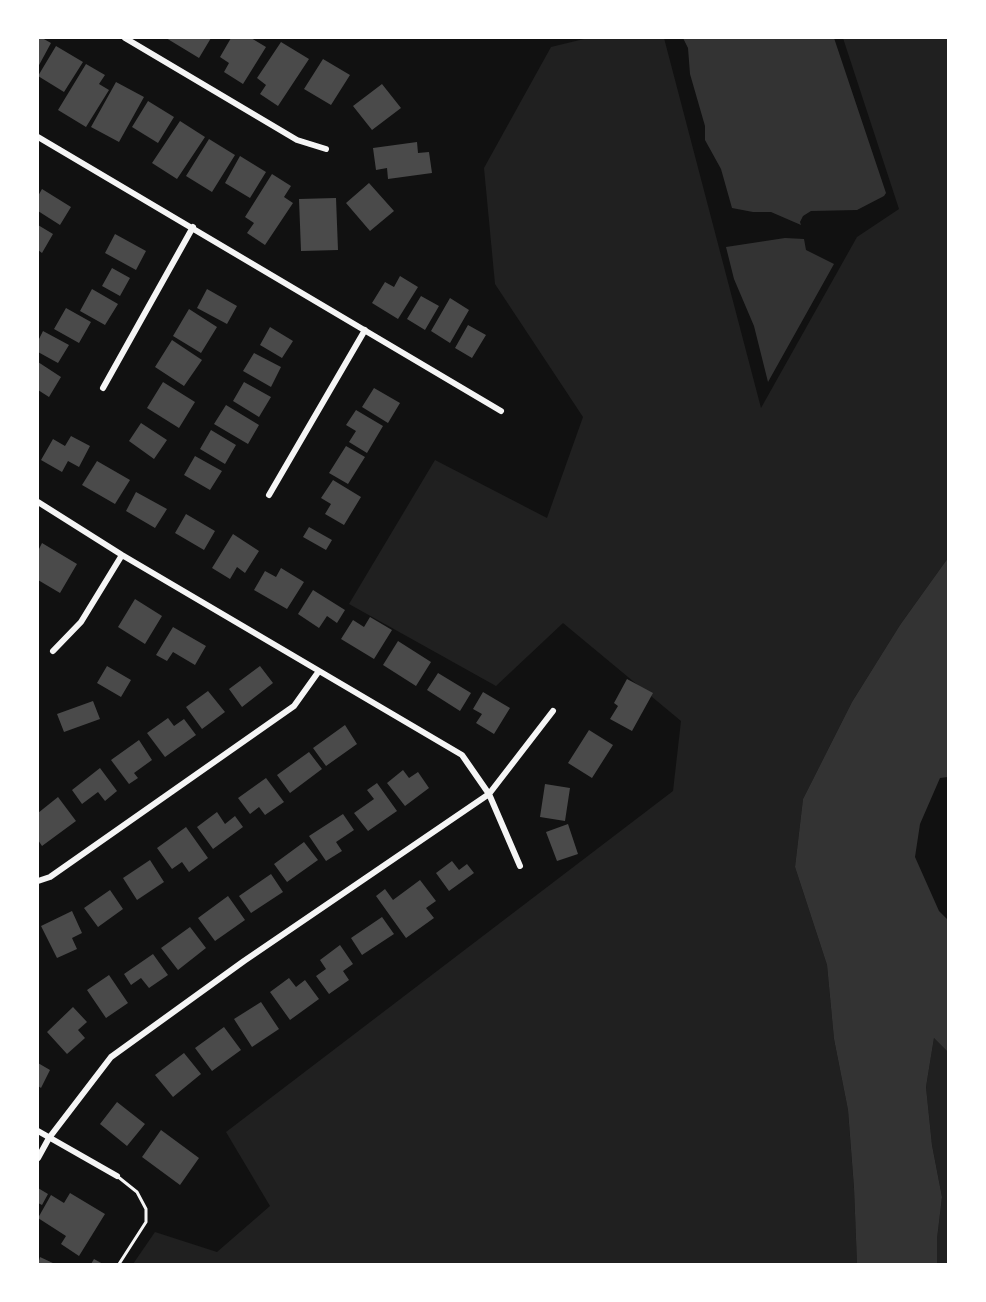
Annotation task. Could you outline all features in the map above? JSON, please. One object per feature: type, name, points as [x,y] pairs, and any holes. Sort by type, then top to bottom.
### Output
[{"type":"street","points":[[125,38],[297,140],[326,149]]},
{"type":"street","points":[[38,137],[501,411]]},
{"type":"street","points":[[103,388],[193,227]]},
{"type":"street","points":[[269,495],[365,330]]},
{"type":"street","points":[[38,502],[122,555],[462,755],[489,794],[520,866]]},
{"type":"street","points":[[53,651],[81,622],[122,555]]},
{"type":"street","points":[[38,880],[50,877],[294,706],[319,671]]},
{"type":"street","points":[[38,1158],[49,1138],[111,1058],[244,961],[489,794],[553,711]]},
{"type":"street","points":[[38,1131],[117,1176]]},
{"type":"lane","points":[[117,1176],[137,1192],[147,1209],[146,1222],[119,1264]]},
{"type":"shaded area","points":[[588,38],[664,38],[761,408],[857,237],[899,209],[843,38],[948,38],[948,558],[900,625],[852,702],[803,799],[795,867],[827,965],[834,1039],[848,1110],[857,1264],[133,1264],[155,1232],[217,1252],[270,1206],[226,1132],[673,791],[681,721],[563,623],[496,686],[349,604],[435,460],[547,518],[583,417],[495,284],[484,168],[551,47]]},
{"type":"shaded area","points":[[683,38],[834,38],[886,193],[884,196],[857,210],[811,211],[803,216],[801,225],[771,212],[753,212],[732,208],[721,169],[705,140],[705,126],[690,74],[688,48]]},
{"type":"shaded area","points":[[785,238],[804,239],[806,250],[834,264],[768,382],[754,326],[734,279],[726,247]]},
{"type":"shaded area","points":[[948,558],[948,777],[940,778],[920,824],[915,857],[939,911],[948,920],[948,1052],[934,1038],[926,1087],[932,1145],[942,1197],[937,1239],[937,1264],[857,1264],[848,1110],[834,1039],[827,965],[795,867],[803,799],[852,702],[900,625]]},
{"type":"shaded area","points":[[934,1038],[948,1052],[948,1264],[937,1264],[937,1239],[942,1197],[932,1145],[926,1087]]},
{"type":"building","points":[[38,38],[51,43],[38,67]]},
{"type":"building","points":[[166,38],[211,38],[199,58]]},
{"type":"building","points":[[231,38],[251,38],[266,47],[243,84],[224,72],[229,63],[220,57]]},
{"type":"building","points":[[281,42],[309,59],[278,106],[260,94],[266,85],[257,78]]},
{"type":"building","points":[[56,46],[83,62],[64,92],[38,76]]},
{"type":"building","points":[[323,59],[350,75],[331,105],[304,89]]},
{"type":"building","points":[[86,64],[105,75],[99,84],[109,90],[86,127],[58,110]]},
{"type":"building","points":[[116,82],[144,97],[119,142],[91,127]]},
{"type":"building","points":[[382,84],[401,108],[372,130],[353,106]]},
{"type":"building","points":[[148,101],[174,117],[158,143],[132,127]]},
{"type":"building","points":[[180,121],[205,137],[177,179],[152,163]]},
{"type":"building","points":[[209,139],[235,155],[212,192],[186,176]]},
{"type":"building","points":[[417,142],[418,153],[429,152],[432,173],[388,179],[387,168],[376,170],[373,148]]},
{"type":"building","points":[[240,156],[266,172],[250,198],[225,183]]},
{"type":"building","points":[[272,174],[291,186],[284,197],[293,203],[265,245],[247,233],[254,223],[245,217]]},
{"type":"building","points":[[369,183],[394,211],[370,231],[346,203]]},
{"type":"building","points":[[42,189],[71,207],[60,225],[38,211],[38,196]]},
{"type":"building","points":[[336,198],[338,250],[301,251],[299,199]]},
{"type":"building","points":[[38,225],[53,234],[42,253],[38,250]]},
{"type":"building","points":[[115,234],[146,251],[136,270],[105,253]]},
{"type":"building","points":[[112,268],[130,278],[120,296],[102,286]]},
{"type":"building","points":[[400,276],[418,287],[398,319],[372,303],[385,282],[394,287]]},
{"type":"building","points":[[92,289],[118,304],[105,325],[80,311]]},
{"type":"building","points":[[207,289],[237,306],[227,324],[197,308]]},
{"type":"building","points":[[421,296],[439,306],[425,330],[407,319]]},
{"type":"building","points":[[450,298],[469,310],[450,343],[431,331]]},
{"type":"building","points":[[66,308],[91,322],[79,343],[54,329]]},
{"type":"building","points":[[189,309],[217,327],[201,353],[173,336]]},
{"type":"building","points":[[468,325],[486,335],[472,358],[455,348]]},
{"type":"building","points":[[270,327],[293,341],[282,358],[260,345]]},
{"type":"building","points":[[43,331],[69,345],[58,363],[38,352],[38,341]]},
{"type":"building","points":[[172,340],[202,360],[184,386],[155,367]]},
{"type":"building","points":[[254,353],[281,367],[271,387],[243,371]]},
{"type":"building","points":[[38,362],[61,377],[49,397],[38,390]]},
{"type":"building","points":[[163,382],[195,402],[179,428],[147,408]]},
{"type":"building","points":[[244,382],[271,397],[259,417],[233,401]]},
{"type":"building","points":[[374,388],[400,403],[388,423],[362,407]]},
{"type":"building","points":[[226,405],[259,425],[248,444],[214,424]]},
{"type":"building","points":[[356,410],[383,426],[367,453],[349,442],[356,431],[346,425]]},
{"type":"building","points":[[141,423],[167,440],[154,459],[129,441]]},
{"type":"building","points":[[211,430],[236,445],[225,464],[200,449]]},
{"type":"building","points":[[71,436],[90,446],[79,467],[68,461],[62,472],[41,460],[53,439],[65,446]]},
{"type":"building","points":[[346,446],[365,457],[348,484],[329,473]]},
{"type":"building","points":[[195,456],[222,471],[210,490],[184,475]]},
{"type":"building","points":[[97,461],[130,480],[115,504],[82,485]]},
{"type":"building","points":[[333,480],[361,497],[344,525],[325,514],[331,504],[321,498]]},
{"type":"building","points":[[136,492],[167,509],[155,528],[126,511]]},
{"type":"building","points":[[186,514],[215,531],[204,550],[175,533]]},
{"type":"building","points":[[309,527],[332,540],[326,550],[303,537]]},
{"type":"building","points":[[233,534],[259,551],[245,573],[237,567],[230,579],[212,568]]},
{"type":"building","points":[[42,543],[77,564],[60,593],[38,580],[38,551]]},
{"type":"building","points":[[281,568],[304,582],[287,609],[254,590],[265,571],[276,577]]},
{"type":"building","points":[[313,590],[345,610],[337,623],[327,616],[319,628],[298,614]]},
{"type":"building","points":[[135,599],[162,616],[145,644],[118,627]]},
{"type":"building","points":[[370,617],[392,630],[374,659],[341,639],[353,620],[364,627]]},
{"type":"building","points":[[173,627],[206,646],[195,665],[173,652],[167,661],[156,655]]},
{"type":"building","points":[[398,641],[431,662],[416,686],[383,665]]},
{"type":"building","points":[[107,666],[131,680],[121,697],[97,683]]},
{"type":"building","points":[[260,666],[273,683],[242,707],[229,689]]},
{"type":"building","points":[[438,673],[471,693],[460,711],[427,690]]},
{"type":"building","points":[[627,679],[653,693],[632,731],[610,719],[618,706],[614,703]]},
{"type":"building","points":[[208,691],[225,712],[202,729],[186,707]]},
{"type":"building","points":[[483,692],[510,708],[494,734],[476,723],[482,714],[473,709]]},
{"type":"building","points":[[93,701],[100,719],[64,732],[57,714]]},
{"type":"building","points":[[168,718],[174,726],[184,719],[196,735],[165,757],[147,733]]},
{"type":"building","points":[[345,725],[357,744],[326,766],[313,748]]},
{"type":"building","points":[[589,730],[613,745],[592,778],[568,763]]},
{"type":"building","points":[[139,740],[152,760],[134,773],[138,778],[129,784],[111,760]]},
{"type":"building","points":[[309,752],[322,769],[290,793],[277,775]]},
{"type":"building","points":[[100,768],[117,791],[105,801],[98,792],[82,804],[72,790]]},
{"type":"building","points":[[403,770],[409,778],[418,772],[429,788],[405,806],[387,783]]},
{"type":"building","points":[[266,778],[284,802],[265,815],[259,807],[250,814],[238,798]]},
{"type":"building","points":[[377,783],[397,811],[368,831],[354,813],[374,799],[367,790]]},
{"type":"building","points":[[545,784],[570,788],[565,821],[540,817]]},
{"type":"building","points":[[58,797],[76,821],[42,846],[38,840],[38,813]]},
{"type":"building","points":[[217,812],[225,824],[235,816],[243,827],[213,849],[197,827]]},
{"type":"building","points":[[343,814],[354,830],[336,842],[342,851],[326,861],[309,836]]},
{"type":"building","points":[[568,824],[578,854],[557,861],[546,832]]},
{"type":"building","points":[[186,827],[208,858],[189,872],[182,862],[172,869],[157,848]]},
{"type":"building","points":[[304,842],[318,860],[287,882],[274,864]]},
{"type":"building","points":[[150,860],[164,882],[137,900],[123,878]]},
{"type":"building","points":[[452,861],[459,870],[467,864],[474,873],[449,891],[436,873]]},
{"type":"building","points":[[271,874],[283,892],[251,913],[239,896]]},
{"type":"building","points":[[420,880],[436,901],[426,908],[434,918],[406,938],[376,896],[385,889],[393,900]]},
{"type":"building","points":[[110,890],[123,909],[98,927],[84,908]]},
{"type":"building","points":[[228,896],[245,920],[215,941],[198,918]]},
{"type":"building","points":[[72,911],[82,933],[72,938],[77,949],[57,958],[41,926]]},
{"type":"building","points":[[382,917],[394,934],[362,955],[351,938]]},
{"type":"building","points":[[190,927],[206,948],[178,970],[161,948]]},
{"type":"building","points":[[340,945],[353,964],[343,971],[349,980],[329,994],[316,976],[326,969],[320,960]]},
{"type":"building","points":[[153,954],[168,975],[149,988],[141,978],[131,985],[124,974]]},
{"type":"building","points":[[109,975],[128,1003],[106,1018],[87,990]]},
{"type":"building","points":[[289,978],[296,987],[305,980],[319,999],[290,1020],[270,992]]},
{"type":"building","points":[[261,1002],[279,1029],[252,1047],[234,1019]]},
{"type":"building","points":[[73,1007],[87,1022],[78,1030],[85,1038],[67,1054],[47,1032]]},
{"type":"building","points":[[224,1027],[241,1050],[212,1071],[195,1048]]},
{"type":"building","points":[[184,1053],[201,1074],[173,1097],[155,1075]]},
{"type":"building","points":[[38,1063],[50,1070],[41,1088],[38,1086]]},
{"type":"building","points":[[117,1102],[145,1124],[127,1146],[100,1124]]},
{"type":"building","points":[[161,1130],[199,1158],[180,1185],[142,1157]]},
{"type":"building","points":[[38,1188],[48,1194],[42,1205],[38,1203]]},
{"type":"building","points":[[70,1193],[105,1214],[79,1256],[61,1244],[66,1236],[38,1218],[51,1195],[64,1203]]},
{"type":"building","points":[[40,1257],[55,1264],[38,1264]]},
{"type":"building","points":[[94,1259],[103,1264],[91,1264]]}]
